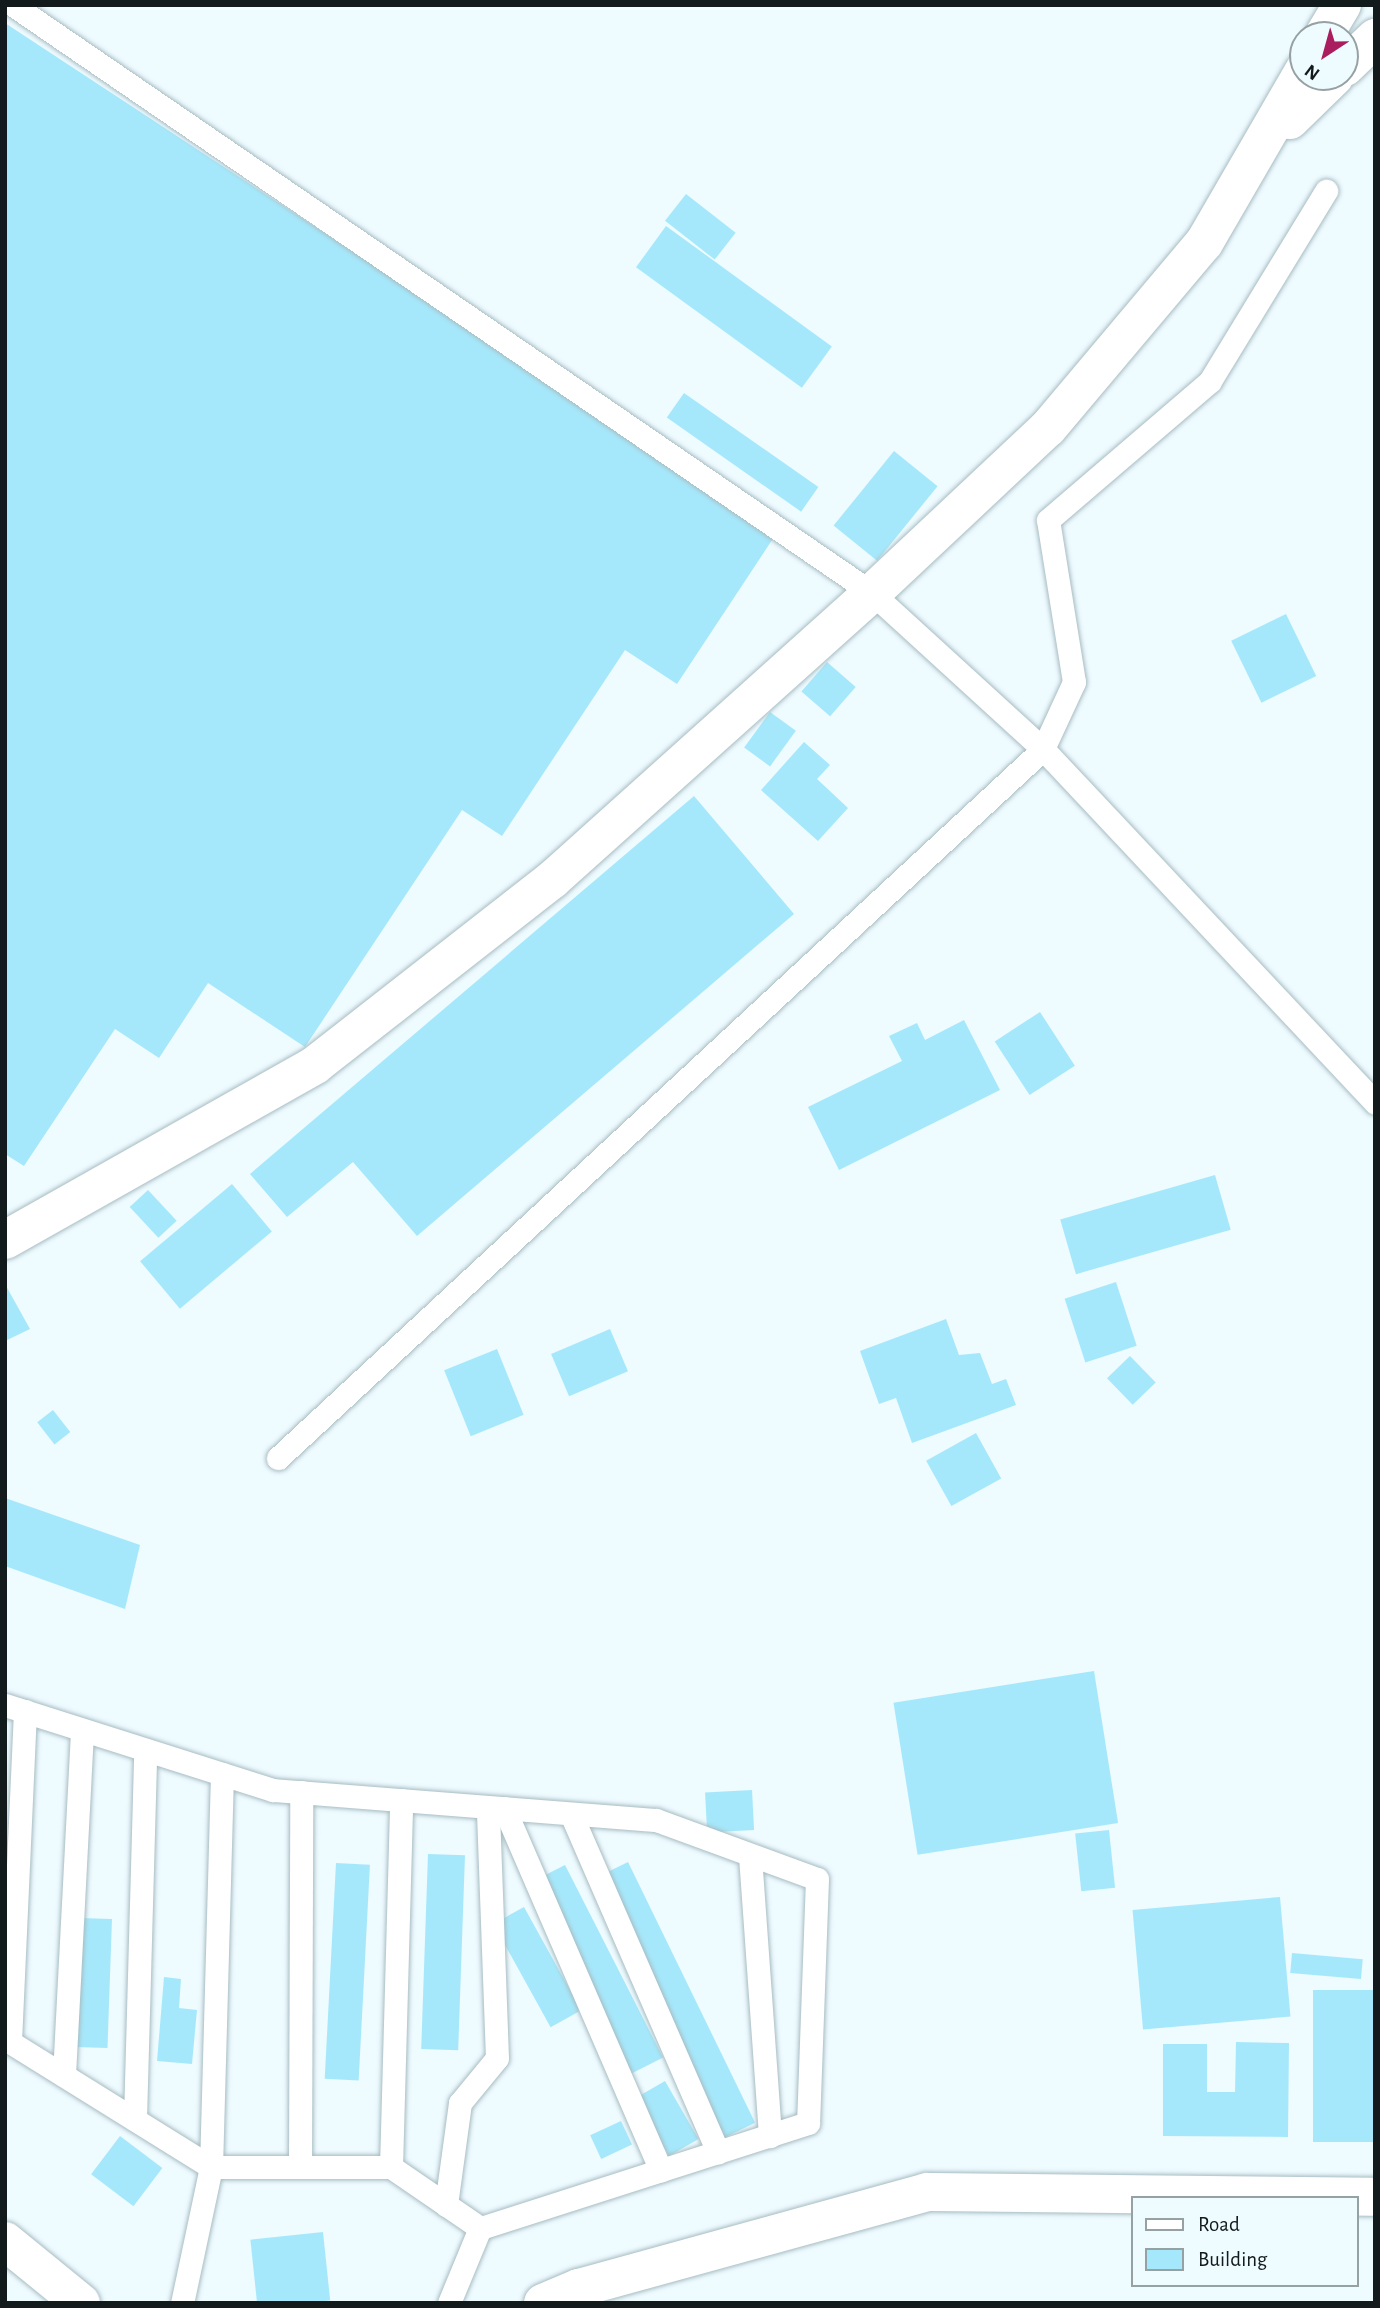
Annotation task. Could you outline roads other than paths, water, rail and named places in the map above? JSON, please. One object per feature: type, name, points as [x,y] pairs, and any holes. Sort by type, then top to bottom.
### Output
[{"type":"main road","points":[[1333,21],[1342,5]]},
{"type":"main road","points":[[1359,53],[1375,38]]},
{"type":"main road","points":[[5,1240],[315,1065],[552,880],[872,593],[1048,428],[1204,243],[1292,91]]},
{"type":"main road","points":[[1258,150],[1319,91]]},
{"type":"main road","points":[[542,2303],[579,2288],[927,2192],[1285,2196]]},
{"type":"main road","points":[[5,2241],[81,2303]]},
{"type":"lane","points":[[13,5],[872,593],[1043,749],[1375,1102]]},
{"type":"lane","points":[[278,1458],[1043,749],[1074,682],[1048,520],[1210,381],[1326,191]]},
{"type":"lane","points":[[449,2303],[480,2228],[808,2123],[817,1879],[656,1820],[273,1790],[15,1708],[10,2042],[211,2167],[391,2167],[480,2228]]},
{"type":"lane","points":[[64,2075],[82,1730]]},
{"type":"lane","points":[[135,2119],[145,1749]]},
{"type":"lane","points":[[182,2303],[211,2167],[222,1774]]},
{"type":"lane","points":[[300,2167],[301,1792]]},
{"type":"lane","points":[[391,2167],[401,1800]]},
{"type":"lane","points":[[496,1807],[661,2170]]},
{"type":"lane","points":[[446,2205],[460,2103],[497,2058],[496,1807]]},
{"type":"lane","points":[[571,1814],[718,2152]]},
{"type":"lane","points":[[750,1856],[770,2136]]}]
